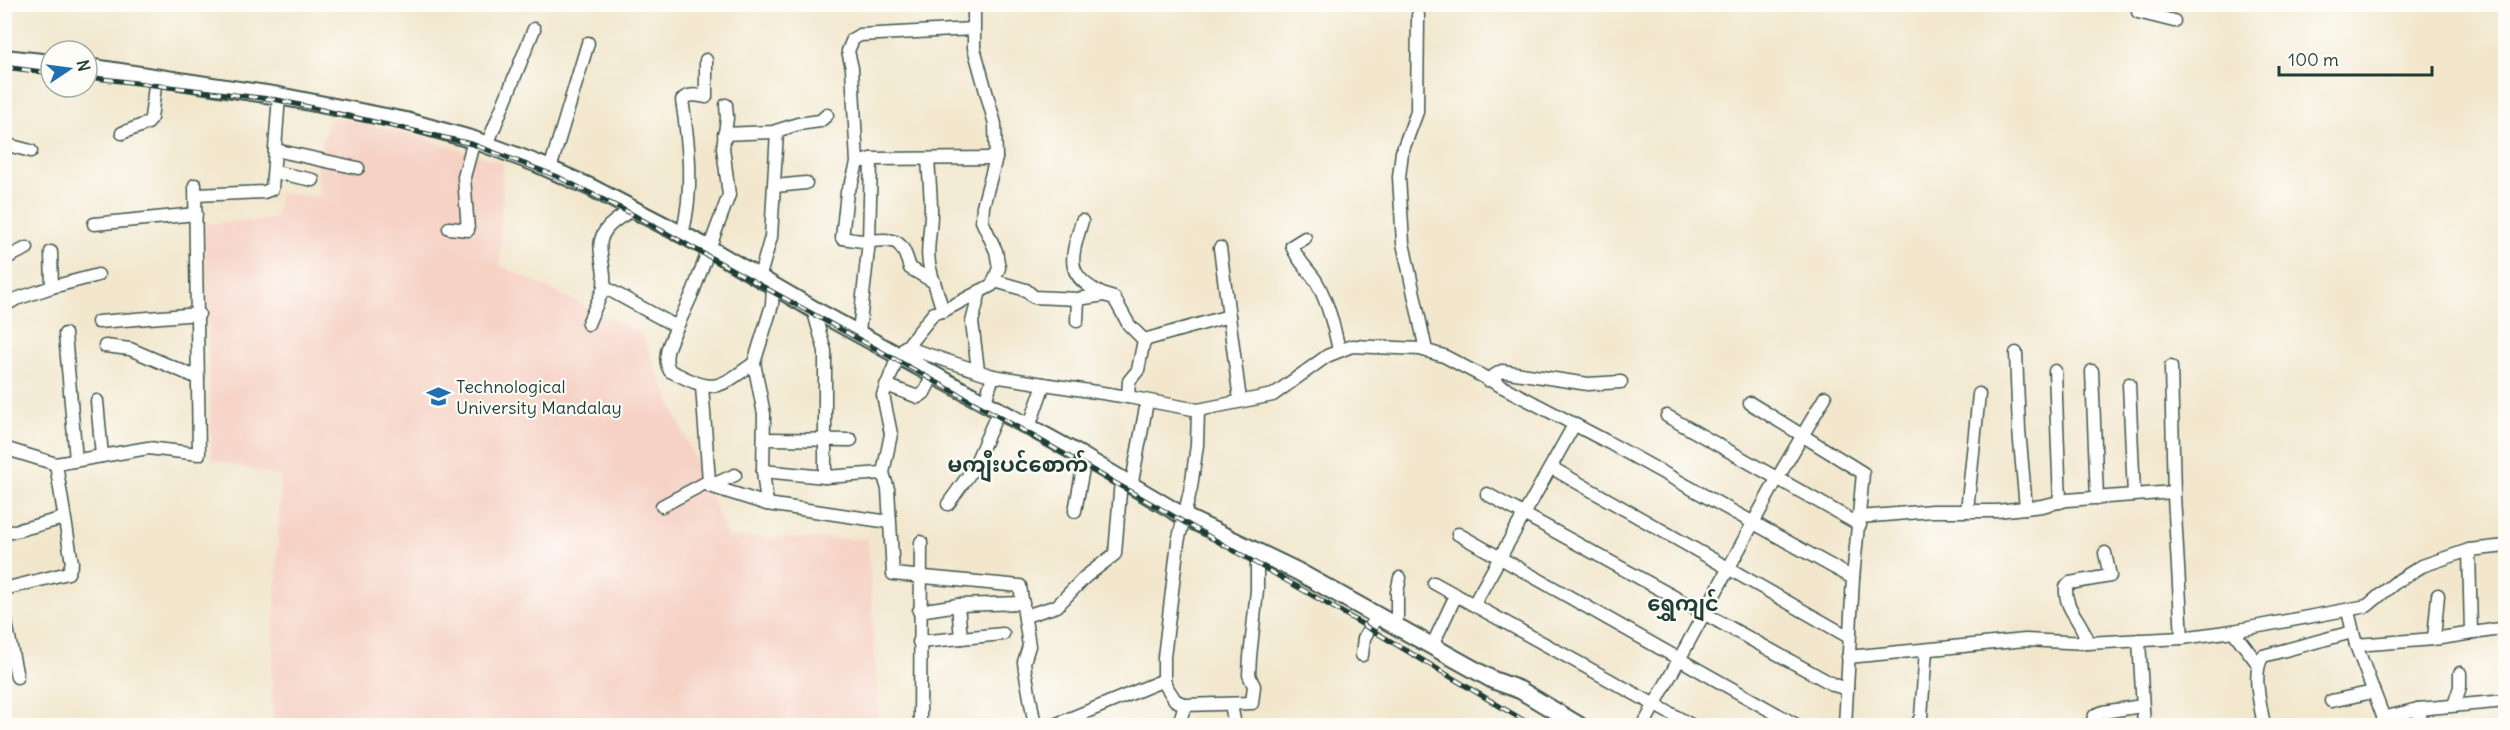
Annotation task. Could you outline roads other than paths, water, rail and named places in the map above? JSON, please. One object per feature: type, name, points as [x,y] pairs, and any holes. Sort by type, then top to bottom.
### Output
[{"type":"street","points":[[974,4],[974,48],[995,123],[996,158],[983,206],[982,221],[996,251],[999,268],[995,280],[980,291],[944,311],[934,313],[902,352],[886,385],[883,400],[891,434],[883,472],[888,489],[893,574],[1019,585],[1029,646],[1024,662],[1035,726]]},
{"type":"street","points":[[2138,12],[2174,21]]},
{"type":"street","points":[[1418,15],[1417,112],[1402,152],[1400,177],[1403,243],[1426,350]]},
{"type":"street","points":[[934,282],[910,268],[899,243],[887,238],[869,241],[842,238],[847,192],[857,163],[852,68],[848,51],[853,39],[860,35],[973,29]]},
{"type":"street","points":[[448,228],[468,230],[464,177],[534,30]]},
{"type":"street","points":[[550,170],[588,43]]},
{"type":"street","points":[[4,58],[39,62]]},
{"type":"street","points":[[682,235],[690,194],[682,100],[685,97],[697,95],[706,97],[706,60]]},
{"type":"street","points":[[99,69],[279,96],[406,121],[481,142],[550,170],[635,211],[708,248],[766,283],[858,332],[902,352],[978,370],[993,376],[1198,410],[1273,395],[1327,356],[1339,350],[1368,346],[1426,350],[1444,356],[1574,425],[1853,578]]},
{"type":"street","points":[[122,132],[148,123],[151,118],[156,78]]},
{"type":"street","points":[[4,448],[56,464],[148,448],[199,454],[199,314],[195,190],[270,191],[274,184],[279,96]]},
{"type":"street","points":[[726,105],[727,118],[724,134],[729,195],[693,292],[668,348],[667,367],[670,371],[708,388],[725,383],[754,363]]},
{"type":"street","points":[[724,134],[777,131],[798,124],[820,121],[827,115]]},
{"type":"street","points":[[767,504],[763,471],[764,414],[754,363],[772,305],[766,283],[775,186],[777,131]]},
{"type":"street","points":[[4,144],[31,151]]},
{"type":"street","points":[[275,150],[358,168]]},
{"type":"street","points":[[857,163],[872,159],[996,158]]},
{"type":"street","points":[[858,332],[869,241],[872,159]]},
{"type":"street","points":[[928,159],[931,210],[927,250],[928,265],[944,311]]},
{"type":"street","points":[[274,172],[313,180]]},
{"type":"street","points":[[775,186],[807,183]]},
{"type":"street","points":[[588,324],[594,305],[604,287],[601,238],[610,225],[628,212],[635,211]]},
{"type":"street","points":[[94,224],[196,214]]},
{"type":"street","points":[[1082,221],[1074,248],[1073,264],[1076,277],[1087,287],[1114,298],[1129,326],[1144,340]]},
{"type":"street","points":[[1305,238],[1292,246],[1297,257],[1318,285],[1334,324],[1339,350]]},
{"type":"street","points":[[4,259],[27,248]]},
{"type":"street","points":[[1220,248],[1240,400]]},
{"type":"street","points":[[51,252],[52,287]]},
{"type":"street","points":[[4,306],[16,299],[52,287],[98,275]]},
{"type":"street","points":[[995,280],[1026,290],[1034,297],[1078,299],[1104,295]]},
{"type":"street","points":[[604,287],[677,327]]},
{"type":"street","points":[[978,370],[972,322],[980,291]]},
{"type":"street","points":[[1077,321],[1078,299]]},
{"type":"street","points":[[813,309],[825,351],[825,477]]},
{"type":"street","points":[[98,322],[199,314]]},
{"type":"street","points":[[1144,340],[1229,316]]},
{"type":"street","points":[[65,334],[76,460]]},
{"type":"street","points":[[1128,397],[1130,381],[1138,370],[1144,340]]},
{"type":"street","points":[[105,346],[130,349],[198,378]]},
{"type":"street","points":[[902,352],[933,375],[1085,458],[1183,516],[1257,550],[1493,680],[1520,690],[1580,726]]},
{"type":"street","points":[[2016,353],[2026,508]]},
{"type":"street","points":[[2171,367],[2174,492],[2182,638]]},
{"type":"street","points":[[2092,370],[2097,498]]},
{"type":"street","points":[[1487,380],[1502,371],[1588,384],[1621,382]]},
{"type":"street","points":[[2055,371],[2060,502]]},
{"type":"street","points":[[886,385],[918,397],[924,393],[933,375]]},
{"type":"street","points":[[948,504],[973,469],[992,406],[993,376]]},
{"type":"street","points":[[1029,427],[1044,384]]},
{"type":"street","points":[[2128,384],[2134,495]]},
{"type":"street","points":[[702,386],[709,483]]},
{"type":"street","points":[[1967,511],[1979,394]]},
{"type":"street","points":[[1643,726],[1777,479],[1826,397]]},
{"type":"street","points":[[97,401],[102,456]]},
{"type":"street","points":[[919,611],[958,605],[1024,609],[1057,606],[1085,577],[1115,554],[1126,484],[1147,402]]},
{"type":"street","points":[[1750,403],[1863,473],[1853,578],[1845,726]]},
{"type":"street","points":[[1198,410],[1197,445],[1191,487],[1183,516],[1168,621],[1164,680],[1175,700],[1185,705],[1252,703],[1254,686],[1249,675],[1257,590],[1257,550]]},
{"type":"street","points":[[1667,416],[1777,479],[1860,521],[1932,511],[2026,508],[2097,498],[2174,492]]},
{"type":"street","points":[[1474,604],[1574,425]]},
{"type":"street","points":[[765,439],[851,440]]},
{"type":"street","points":[[1075,511],[1085,458]]},
{"type":"street","points":[[4,589],[68,573],[72,562],[56,464]]},
{"type":"street","points":[[1552,468],[1849,637]]},
{"type":"street","points":[[763,471],[825,477],[883,472]]},
{"type":"street","points":[[662,506],[709,483],[735,475]]},
{"type":"street","points":[[709,483],[767,504],[889,522]]},
{"type":"street","points":[[1487,494],[1834,685],[1847,689]]},
{"type":"street","points":[[4,534],[64,518]]},
{"type":"street","points":[[1458,534],[1798,726]]},
{"type":"street","points":[[920,726],[919,576],[921,542]]},
{"type":"street","points":[[1848,657],[2025,640],[2087,643],[2182,638],[2233,631],[2348,611],[2372,603],[2396,582],[2422,566],[2469,550],[2505,546]]},
{"type":"street","points":[[2469,550],[2471,633]]},
{"type":"street","points":[[2087,643],[2081,623],[2069,611],[2065,599],[2066,587],[2070,584],[2110,576],[2105,553]]},
{"type":"street","points":[[1362,655],[1364,638],[1384,620],[1397,617],[1396,592],[1400,578]]},
{"type":"street","points":[[1434,583],[1693,726]]},
{"type":"street","points":[[1432,646],[1456,595]]},
{"type":"street","points":[[2434,639],[2438,595]]},
{"type":"street","points":[[958,605],[961,638]]},
{"type":"street","points":[[2348,611],[2356,645],[2384,722],[2418,709],[2505,701]]},
{"type":"street","points":[[4,613],[17,677]]},
{"type":"street","points":[[2356,645],[2434,639],[2505,628]]},
{"type":"street","points":[[2233,631],[2258,664],[2264,726]]},
{"type":"street","points":[[2258,664],[2263,656],[2352,632]]},
{"type":"street","points":[[920,642],[1003,634]]},
{"type":"street","points":[[2139,640],[2144,726]]},
{"type":"street","points":[[1916,726],[1922,717],[1926,650]]},
{"type":"street","points":[[2454,705],[2460,687],[2460,673]]},
{"type":"street","points":[[1052,726],[1164,680]]},
{"type":"street","points":[[2331,701],[2373,692]]},
{"type":"street","points":[[1231,704],[1236,726]]},
{"type":"street","points":[[1178,726],[1185,705]]},
{"type":"street","points":[[2091,726],[2095,715],[2142,706]]},
{"type":"street","points":[[2418,709],[2421,726]]},
{"type":"railway","points":[[4,67],[39,71]]},
{"type":"railway","points":[[99,78],[278,100],[472,144],[556,176],[628,212],[996,415],[1345,614],[1533,726]]},
{"type":"place","name":"Technological University Mandalay","points":[[438,396]]},
{"type":"district","name":"မကျီးပင်စောက်","points":[[1018,464]]},
{"type":"district","name":"ရွှေကျင်","points":[[1683,603]]}]
